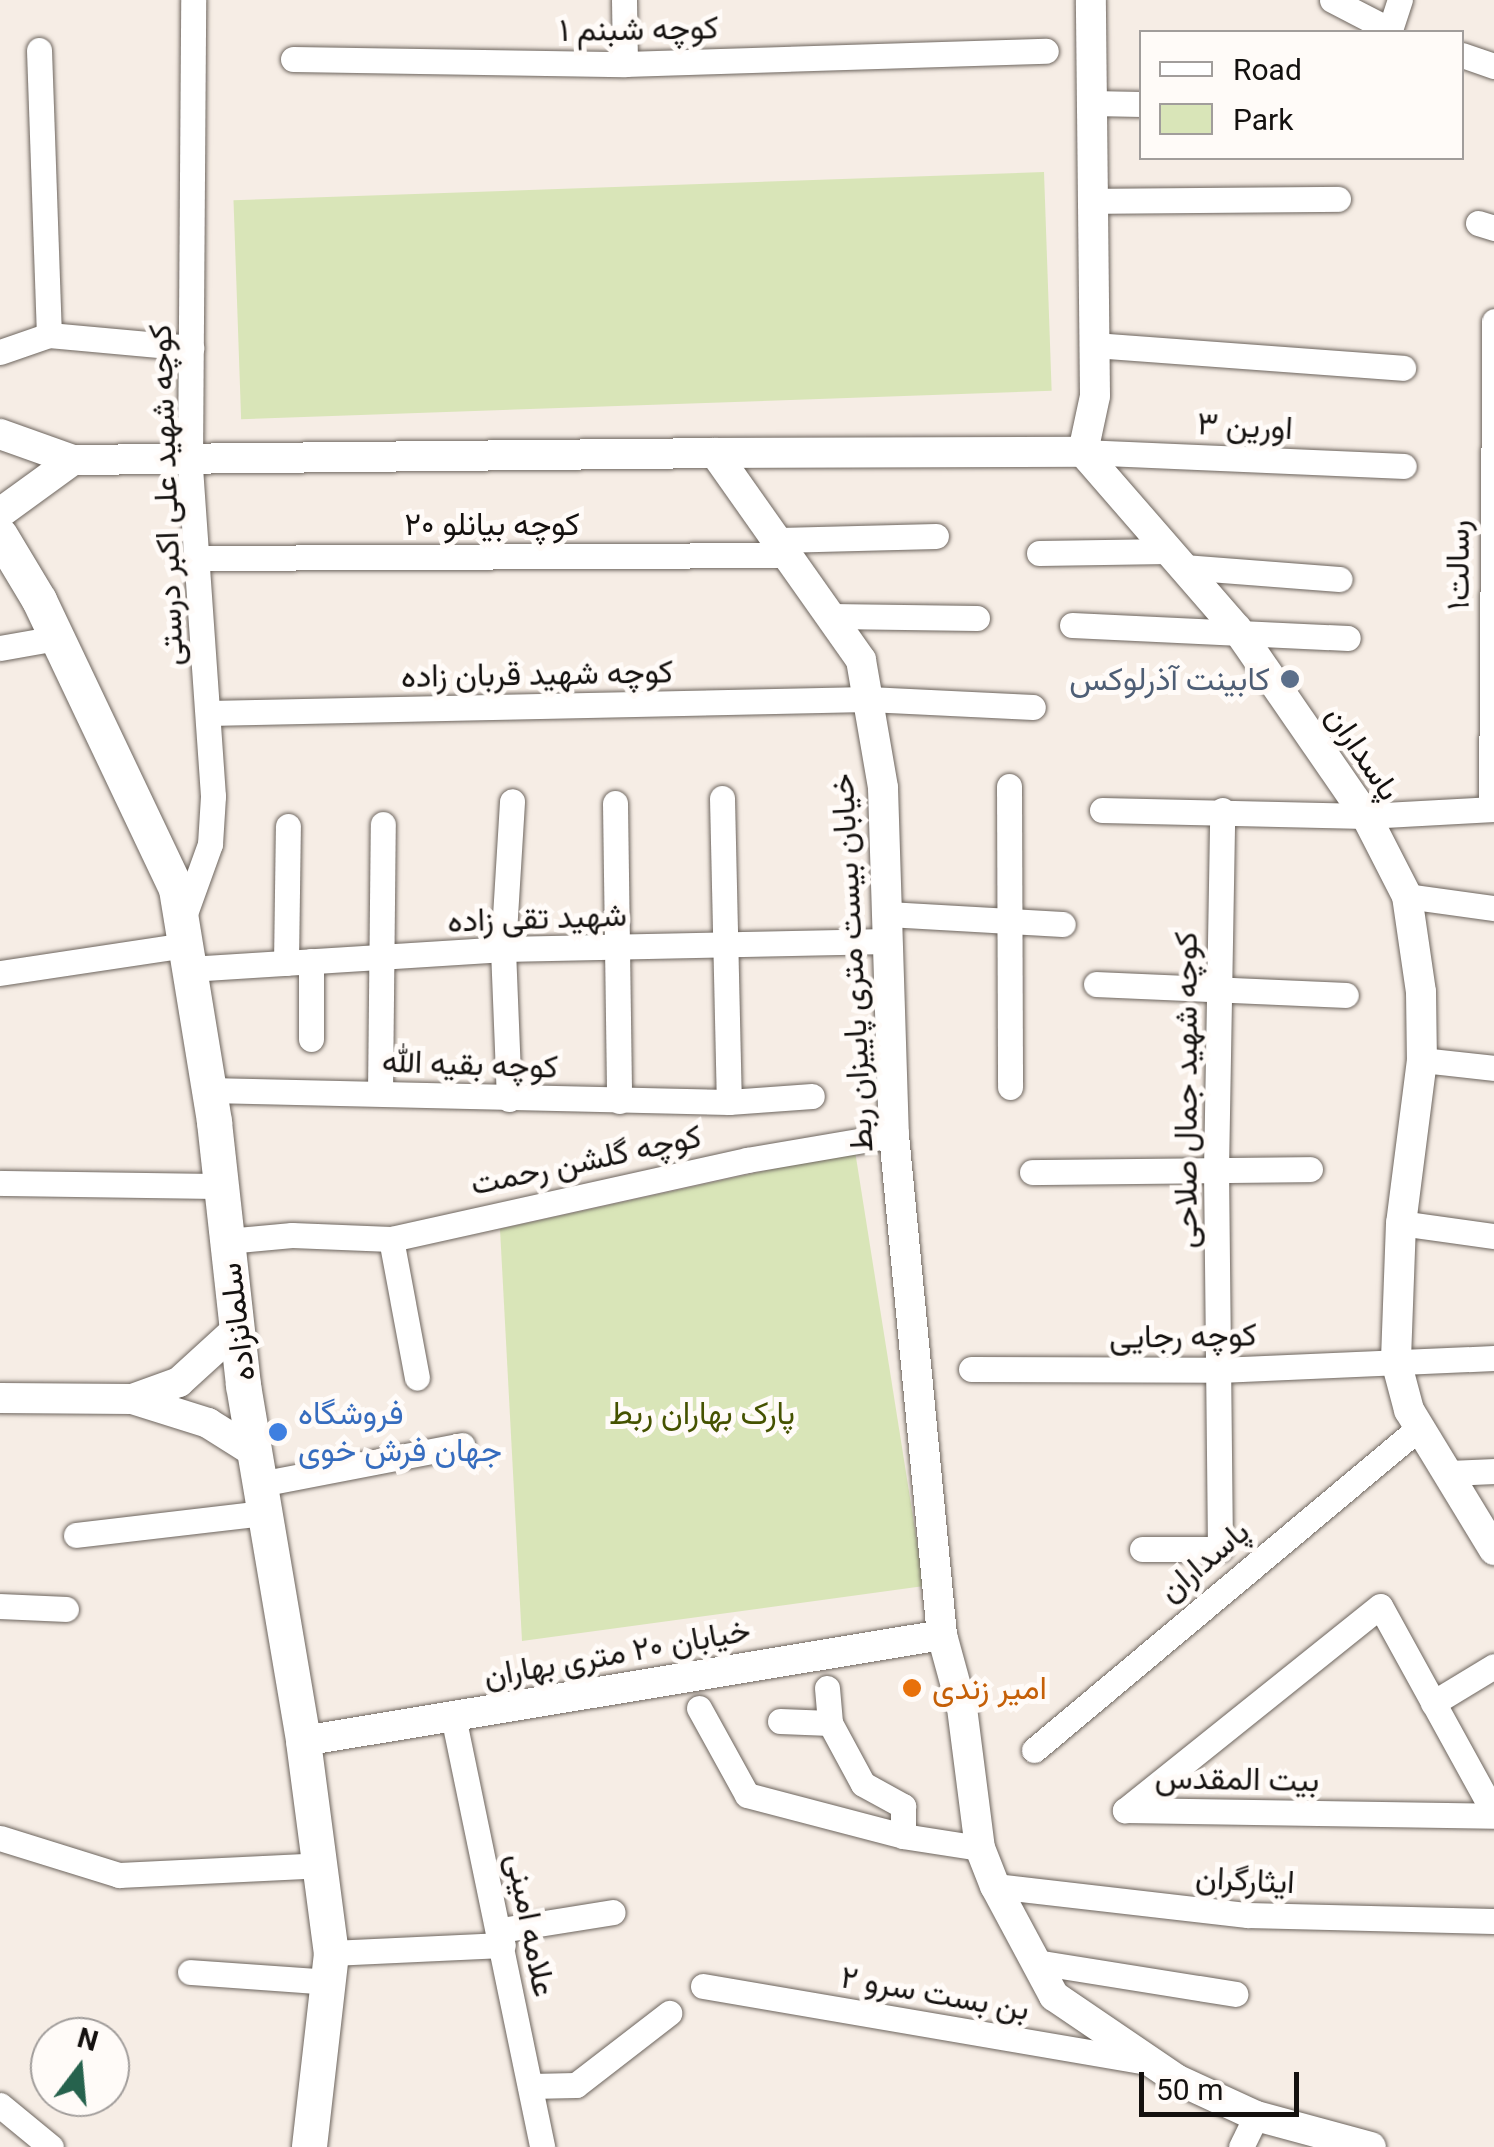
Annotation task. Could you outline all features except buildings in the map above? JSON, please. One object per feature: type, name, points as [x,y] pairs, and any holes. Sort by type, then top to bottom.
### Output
[{"type":"main road","name":"سلمانزاده","points":[[0,535],[57,638],[176,889],[209,1090],[237,1330],[320,1866],[330,1967],[309,2147]]},
{"type":"street","name":"کوچه شهید علی اکبر درستی","points":[[185,945],[210,844],[208,714],[190,463],[193,0]]},
{"type":"street","points":[[624,0],[625,64]]},
{"type":"street","points":[[0,434],[73,460],[190,463],[715,453],[1083,452],[1094,396],[1090,201],[1092,0]]},
{"type":"street","points":[[1332,0],[1392,30]]},
{"type":"street","points":[[1394,30],[1400,0]]},
{"type":"street","points":[[39,50],[49,335]]},
{"type":"street","name":"کوچه شبنم ۱","points":[[293,60],[625,64],[1046,50]]},
{"type":"street","points":[[1464,56],[1494,66]]},
{"type":"street","points":[[1091,102],[1139,104]]},
{"type":"street","points":[[1090,201],[1338,199]]},
{"type":"street","name":"رسالت۱","points":[[1493,809],[1494,322]]},
{"type":"street","points":[[0,352],[49,335],[191,348]]},
{"type":"street","points":[[1093,345],[1403,368]]},
{"type":"street","name":"اورین ۳","points":[[1083,452],[1404,466]]},
{"type":"street","name":"پاسداران","points":[[1083,452],[1236,630],[1366,816],[1407,896],[1422,992],[1422,1060],[1401,1224],[1396,1361],[1420,1427],[1494,1550]]},
{"type":"street","name":"خیابان بیست متری پاییزان ربط","points":[[715,453],[861,660],[883,788],[894,1135],[942,1634],[962,1708],[980,1848],[994,1886],[1054,1996],[1155,2063],[1256,2116],[1372,2147]]},
{"type":"street","points":[[0,514],[73,460]]},
{"type":"street","name":"کوچه بیانلو ۲۰","points":[[197,558],[784,548],[936,536]]},
{"type":"street","points":[[1039,553],[1176,559],[1340,578]]},
{"type":"street","points":[[831,616],[977,618]]},
{"type":"street","points":[[1072,625],[1348,638]]},
{"type":"street","points":[[0,648],[57,638]]},
{"type":"street","name":"کوچه شهید قربان زاده","points":[[208,714],[868,699],[1032,707]]},
{"type":"street","points":[[1009,786],[1010,1087]]},
{"type":"street","points":[[722,798],[729,944],[729,1102]]},
{"type":"street","points":[[509,1099],[503,949],[512,801]]},
{"type":"street","points":[[615,803],[618,1101]]},
{"type":"street","points":[[1102,810],[1366,816],[1493,809]]},
{"type":"street","name":"کوچه شهید جمال صلاحی","points":[[1142,1549],[1220,1549],[1216,1171],[1222,810]]},
{"type":"street","points":[[380,1092],[378,958],[383,824]]},
{"type":"street","points":[[288,826],[299,962],[311,1039]]},
{"type":"street","points":[[1407,896],[1494,908]]},
{"type":"street","name":"شهید تقی زاده","points":[[0,972],[185,945],[299,962],[503,949],[729,944],[1008,921],[1063,924]]},
{"type":"street","points":[[1096,984],[1346,995]]},
{"type":"street","points":[[1422,1060],[1494,1068]]},
{"type":"street","name":"کوچه بقیه الله","points":[[209,1090],[618,1101],[729,1102],[812,1096]]},
{"type":"street","name":"کوچه گلشن رحمت","points":[[227,1240],[292,1235],[391,1239],[746,1160],[894,1135]]},
{"type":"street","points":[[1032,1172],[1310,1169]]},
{"type":"street","points":[[0,1183],[221,1186]]},
{"type":"street","points":[[1401,1224],[1494,1236]]},
{"type":"street","points":[[391,1239],[416,1378]]},
{"type":"street","points":[[132,1399],[179,1382],[237,1330]]},
{"type":"street","name":"کوچه رجایی","points":[[971,1369],[1220,1370],[1494,1358]]},
{"type":"street","points":[[0,1398],[132,1399],[175,1409],[260,1483]]},
{"type":"street","name":"پاسداران","points":[[1034,1750],[1420,1427]]},
{"type":"street","points":[[76,1535],[260,1483],[462,1445]]},
{"type":"street","points":[[1450,1473],[1494,1471]]},
{"type":"street","points":[[0,1606],[66,1608]]},
{"type":"street","name":"بیت المقدس","points":[[1433,1702],[1380,1606],[1126,1810],[1494,1815]]},
{"type":"street","name":"خیابان ۲۰ متری بهاران","points":[[303,1741],[942,1634]]},
{"type":"street","points":[[1494,1666],[1433,1702],[1494,1815]]},
{"type":"street","points":[[828,1688],[830,1723],[863,1784],[903,1806],[903,1836]]},
{"type":"street","points":[[699,1708],[747,1795],[903,1836],[980,1848]]},
{"type":"street","name":"علامه امینی","points":[[453,1716],[502,1937],[542,2147]]},
{"type":"street","points":[[780,1722],[830,1723]]},
{"type":"street","points":[[0,1838],[119,1875],[320,1866]]},
{"type":"street","name":"ایثارگران","points":[[994,1886],[1247,1915],[1494,1921]]},
{"type":"street","points":[[190,1972],[330,1967],[502,1937],[613,1912]]},
{"type":"street","points":[[1036,1962],[1236,1994]]},
{"type":"street","name":"بن بست سرو ۲","points":[[703,1986],[1155,2063]]},
{"type":"street","points":[[530,2086],[576,2085],[669,2013]]},
{"type":"street","points":[[0,2105],[51,2147]]},
{"type":"street","points":[[1241,2147],[1256,2116]]},
{"type":"green space","points":[[1044,172],[1052,391],[241,419],[233,200]]},
{"type":"green space","name":"پارک بهاران ربط","points":[[855,1151],[924,1586],[522,1641],[500,1229]]},
{"type":"place","name":"کابینت آذرلوکس","points":[[1290,679]]},
{"type":"place","name":"فروشگاه جهان فرش خوی","points":[[278,1432]]},
{"type":"place","name":"امیر زندی","points":[[912,1688]]}]
